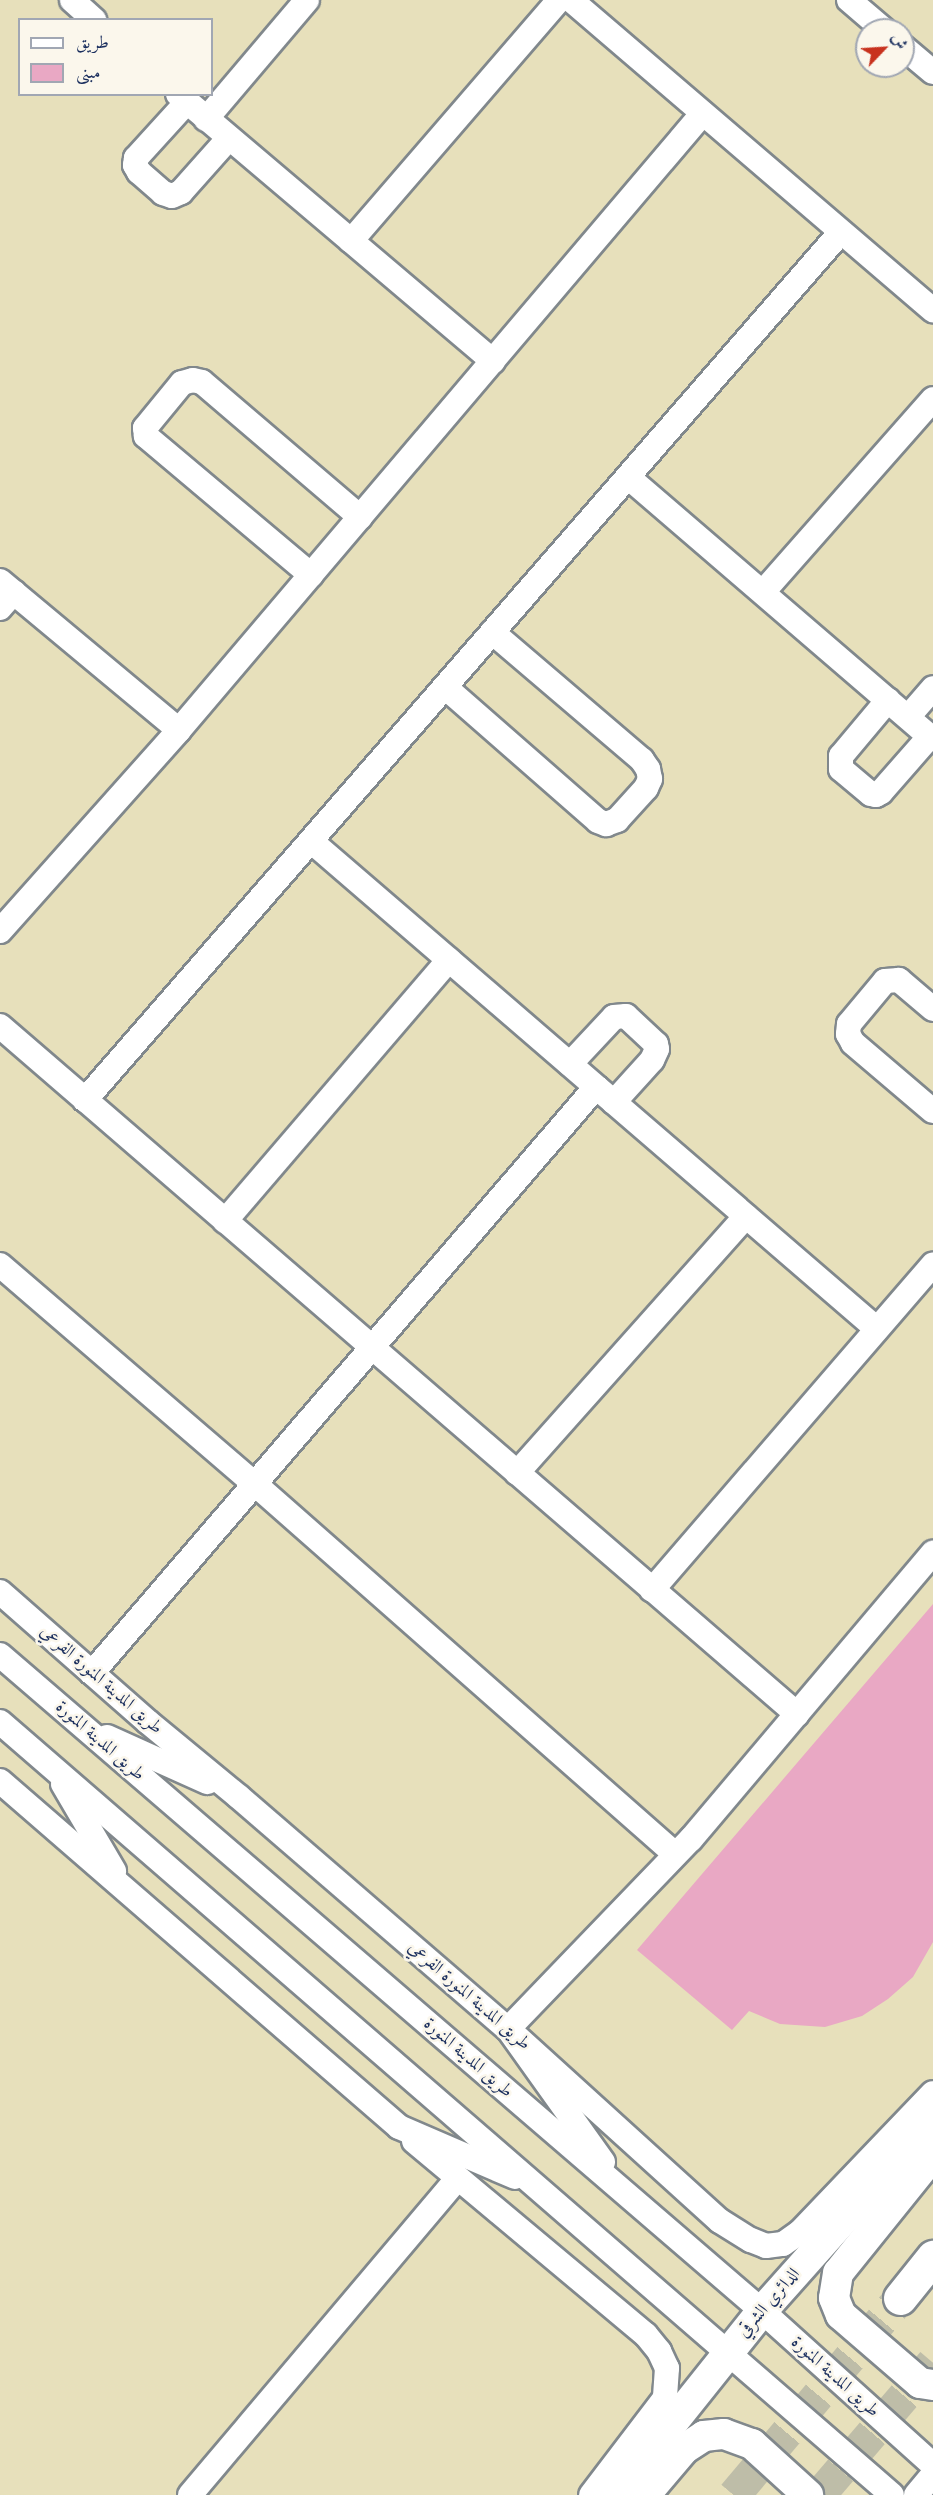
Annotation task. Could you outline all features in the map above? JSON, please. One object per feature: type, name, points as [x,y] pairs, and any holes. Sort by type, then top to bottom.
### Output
[{"type":"highway","points":[[900,2298],[933,2257]]},
{"type":"main road","name":"الدائري الشرقي","points":[[615,2495],[727,2352],[933,2119]]},
{"type":"main road","points":[[933,2155],[838,2273],[834,2298],[841,2315],[920,2383],[933,2385]]},
{"type":"main road","points":[[645,2495],[684,2449],[704,2436],[724,2434],[752,2444],[808,2495]]},
{"type":"street","points":[[72,0],[92,18]]},
{"type":"street","points":[[206,119],[307,0]]},
{"type":"street","points":[[351,242],[560,0]]},
{"type":"street","points":[[571,0],[933,310]]},
{"type":"street","points":[[849,0],[870,18]]},
{"type":"street","points":[[915,57],[933,72]]},
{"type":"street","points":[[229,138],[182,192],[172,196],[163,193],[139,172],[135,165],[136,158],[183,98],[493,361]]},
{"type":"street","points":[[0,930],[179,730],[703,113]]},
{"type":"street","points":[[86,1100],[841,231]]},
{"type":"street","points":[[311,575],[146,436],[145,428],[182,382],[193,380],[202,382],[360,517]]},
{"type":"street","points":[[763,592],[933,399]]},
{"type":"street","points":[[628,477],[932,737],[876,795],[841,769],[841,756],[888,700]]},
{"type":"street","points":[[5,594],[179,730]]},
{"type":"street","points":[[445,687],[598,820],[606,824],[617,820],[646,788],[650,779],[648,769],[642,760],[492,632]]},
{"type":"street","points":[[908,717],[933,688]]},
{"type":"street","points":[[311,841],[877,1329]]},
{"type":"street","points":[[225,1221],[449,960]]},
{"type":"street","points":[[933,1009],[899,980],[885,981],[849,1024],[848,1034],[853,1043],[933,1111]]},
{"type":"street","points":[[92,1672],[373,1347],[605,1095],[652,1060],[657,1049],[656,1044],[626,1016],[614,1017],[570,1064]]},
{"type":"street","points":[[0,1026],[797,1714]]},
{"type":"street","points":[[518,1473],[746,1216]]},
{"type":"street","points":[[0,1265],[255,1484],[675,1854]]},
{"type":"street","points":[[652,1590],[933,1265]]},
{"type":"street","points":[[625,2194],[508,2029],[691,1839],[933,1553]]},
{"type":"street","name":"طريق المدينة المنورة الفرعي","points":[[0,1592],[508,2029],[732,2230],[766,2246],[783,2244],[800,2232],[933,2093]]},
{"type":"street","name":"طريق المدينة المنورة","points":[[0,1655],[762,2311],[933,2465]]},
{"type":"street","points":[[0,1722],[892,2495]]},
{"type":"street","points":[[82,1726],[239,1797]]},
{"type":"street","points":[[53,1767],[124,1888]]},
{"type":"street","points":[[0,1781],[457,2179],[646,2335],[667,2368],[665,2398],[591,2495]]},
{"type":"street","points":[[399,2127],[537,2187]]},
{"type":"street","points":[[190,2495],[457,2179]]},
{"type":"street","points":[[916,2495],[933,2475]]},
{"type":"building","points":[[933,1604],[933,1942],[913,1977],[888,1999],[862,2016],[825,2027],[780,2024],[749,2011],[732,2030],[637,1950]]},
{"type":"tunnel","points":[[734,2495],[900,2298]]},
{"type":"tunnel","points":[[819,2495],[933,2362]]}]
